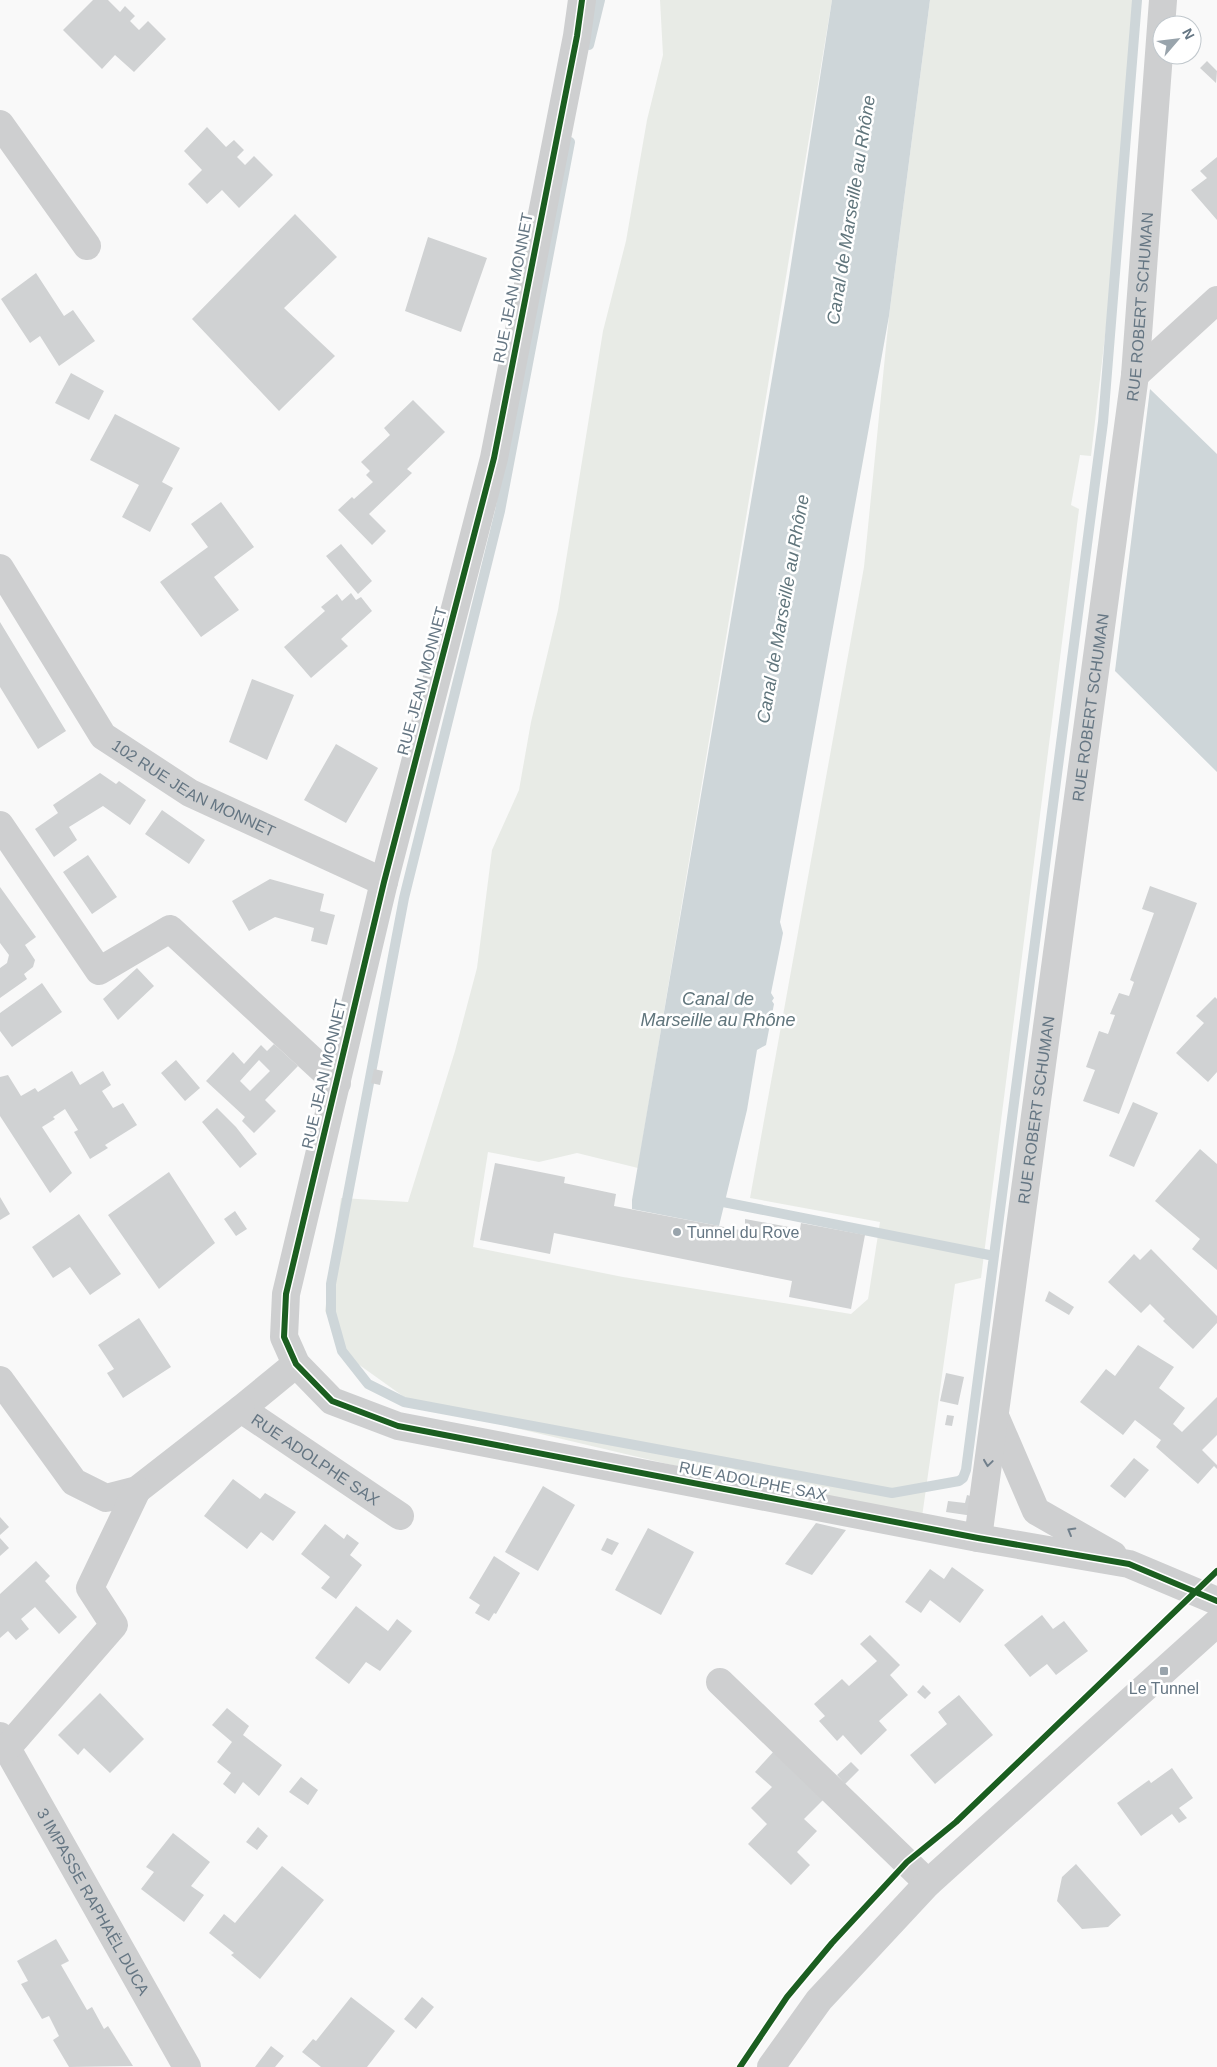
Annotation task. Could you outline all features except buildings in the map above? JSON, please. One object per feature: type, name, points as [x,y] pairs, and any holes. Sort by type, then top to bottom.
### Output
[{"type":"street","name":"RUE JEAN MONNET","points":[[296,1364],[284,1337],[286,1294],[384,882],[494,458],[577,36],[582,0]]},
{"type":"street","name":"RUE ROBERT SCHUMAN","points":[[978,1538],[1135,375],[1163,0]]},
{"type":"street","points":[[0,124],[88,246]]},
{"type":"street","points":[[1135,375],[1217,300]]},
{"type":"street","name":"102 RUE JEAN MONNET","points":[[0,568],[103,736],[190,793],[384,882]]},
{"type":"street","points":[[0,825],[99,971],[170,929],[337,1083]]},
{"type":"street","name":"RUE ADOLPHE SAX","points":[[400,1516],[241,1409],[296,1364],[332,1401],[398,1426],[1009,1544],[1129,1564],[1217,1601]]},
{"type":"street","points":[[0,1380],[74,1482],[106,1498],[137,1490],[241,1409]]},
{"type":"street","points":[[994,1415],[1036,1511],[1129,1564]]},
{"type":"street","points":[[3,1742],[114,1625],[90,1588],[137,1490]]},
{"type":"street","points":[[1009,1544],[1036,1511]]},
{"type":"street","points":[[771,2067],[819,2000],[928,1883],[1217,1623]]},
{"type":"street","points":[[720,1682],[928,1883]]},
{"type":"street","name":"3 IMPASSE RAPHAËL DUCA","points":[[3,1742],[187,2067]]},
{"type":"shaded area","points":[[660,0],[832,0],[638,1168],[577,1153],[539,1162],[488,1152],[473,1247],[623,1277],[851,1314],[868,1299],[880,1222],[750,1198],[864,567],[889,316],[930,0],[1135,0],[1109,302],[1091,456],[1080,455],[1071,505],[1079,509],[981,1278],[955,1284],[921,1524],[414,1404],[351,1359],[325,1311],[341,1198],[408,1202],[455,1051],[477,968],[492,850],[519,790],[531,722],[558,610],[603,331],[626,241],[647,120],[663,55]]},
{"type":"water","name":"Canal de Marseille au Rhône","points":[[832,0],[930,0],[889,316],[780,922],[783,933],[771,993],[774,998],[772,1001],[774,1004],[766,1045],[757,1050],[747,1110],[719,1226],[632,1209],[632,1200],[787,290]]},
{"type":"water","points":[[1150,389],[1217,454],[1217,772],[1115,671]]},
{"type":"waterway","points":[[589,45],[600,0]]},
{"type":"waterway","points":[[570,142],[500,511],[404,898],[331,1284],[331,1312],[342,1351],[368,1384],[404,1402],[892,1493],[959,1481],[963,1478],[966,1470],[1103,422],[1137,0]]},
{"type":"waterway","points":[[713,1200],[994,1256]]},
{"type":"cycle path","points":[[582,0],[577,36],[494,458],[384,882],[286,1294],[284,1337],[296,1364],[332,1401],[398,1426],[978,1538],[1129,1564],[1217,1601]]},
{"type":"cycle path","points":[[740,2067],[787,1997],[832,1943],[907,1862],[956,1822],[1217,1571]]},
{"type":"place","name":"Tunnel du Rove","points":[[677,1232]]},
{"type":"place","name":"Le Tunnel","points":[[1164,1671]]}]
